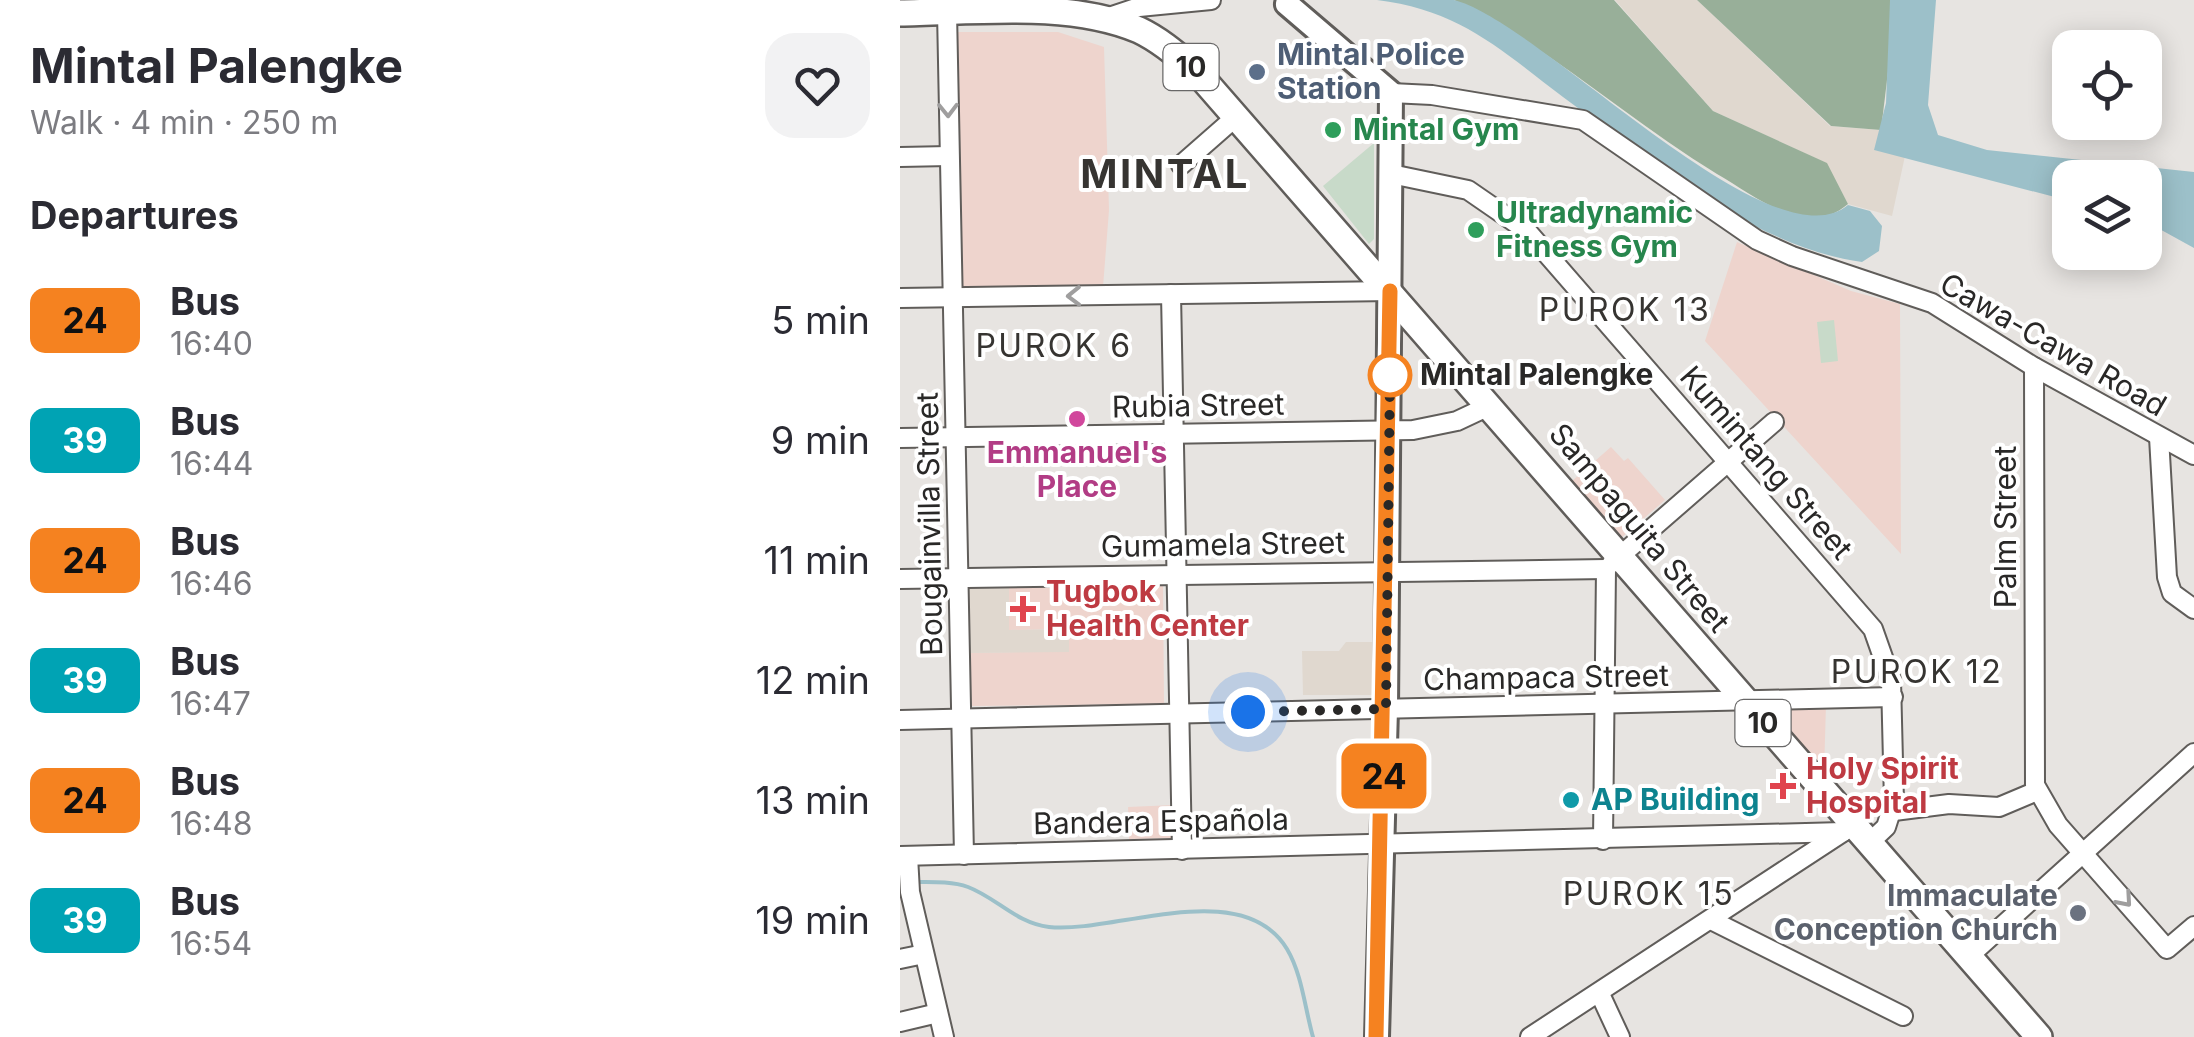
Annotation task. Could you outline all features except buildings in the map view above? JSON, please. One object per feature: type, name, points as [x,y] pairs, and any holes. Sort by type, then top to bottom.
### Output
[{"type":"highway","name":"Sampaguita Street","points":[[900,13],[1052,11],[1106,18],[1159,41],[1196,70],[1491,405],[1613,562],[1745,701],[1855,833],[2040,1037]]},
{"type":"main road","points":[[1283,1],[1391,93],[1386,709],[1376,1037]]},
{"type":"street","points":[[1106,18],[1138,7],[1211,0]]},
{"type":"street","name":"Bougainvilla Street","points":[[946,12],[964,855]]},
{"type":"street","name":"Cawa-Cawa Road","points":[[1391,93],[1432,94],[1583,120],[1757,240],[1792,256],[1932,303],[2034,367],[2194,455]]},
{"type":"street","points":[[1181,164],[1238,115]]},
{"type":"street","points":[[900,158],[949,156]]},
{"type":"street","name":"Kumintang Street","points":[[1391,174],[1468,190],[1526,230],[1872,629],[1887,663],[1893,697],[1894,811]]},
{"type":"street","points":[[900,298],[1390,291]]},
{"type":"street","points":[[1172,294],[1182,850]]},
{"type":"street","name":"Palm Street","points":[[2034,367],[2032,772],[2036,791]]},
{"type":"street","name":"Rubia Street","points":[[900,438],[1390,430],[1436,427],[1491,405]]},
{"type":"street","points":[[1603,840],[1604,704],[1613,562],[1774,422]]},
{"type":"street","points":[[2159,438],[2167,577],[2172,593],[2194,609]]},
{"type":"street","name":"Gumamela Street","points":[[900,579],[1613,562]]},
{"type":"street","name":"Champaca Street","points":[[900,720],[1893,697]]},
{"type":"street","points":[[1969,956],[2194,753]]},
{"type":"street","points":[[1530,1037],[1855,833],[1886,828],[1894,811],[1950,804],[1999,807],[2036,791],[2058,825],[2167,949],[2194,926]]},
{"type":"street","name":"Bandera Española","points":[[906,870],[964,855],[1855,833]]},
{"type":"street","points":[[906,870],[944,1037]]},
{"type":"street","points":[[1713,920],[1903,1016]]},
{"type":"street","points":[[900,959],[924,954]]},
{"type":"street","points":[[1600,994],[1620,1037]]},
{"type":"street","points":[[900,1022],[938,1013]]},
{"type":"shaded area","points":[[1615,0],[1697,0],[1830,126],[1881,130],[1875,150],[1905,156],[1892,216],[1848,204],[1826,163],[1713,111]]},
{"type":"shaded area","points":[[953,32],[1058,32],[1104,47],[1109,210],[1103,287],[957,291]]},
{"type":"shaded area","points":[[1737,242],[1851,291],[1900,304],[1901,554],[1705,341]]},
{"type":"shaded area","points":[[1611,447],[1624,461],[1628,458],[1665,500],[1621,538],[1572,481]]},
{"type":"shaded area","points":[[1163,584],[1164,704],[969,706],[968,653],[1069,651],[1069,629],[1009,630],[1009,586]]},
{"type":"shaded area","points":[[1009,586],[1009,630],[1069,629],[1069,652],[968,653],[966,587]]},
{"type":"shaded area","points":[[1346,642],[1373,642],[1373,695],[1303,695],[1302,651],[1339,651]]},
{"type":"shaded area","points":[[1826,705],[1824,773],[1766,706]]},
{"type":"shaded area","points":[[1174,805],[1175,838],[1129,839],[1128,807]]},
{"type":"green space","points":[[1454,0],[1614,0],[1713,111],[1827,163],[1848,204],[1830,215],[1812,218],[1766,204],[1684,153],[1522,39]]},
{"type":"green space","points":[[1697,0],[1890,0],[1891,47],[1881,130],[1831,126]]},
{"type":"green space","points":[[1374,143],[1374,239],[1369,244],[1323,186]]},
{"type":"green space","points":[[1834,320],[1838,361],[1821,363],[1817,322]]},
{"type":"water","points":[[1377,0],[1454,0],[1492,17],[1712,174],[1766,203],[1812,215],[1848,205],[1870,211],[1882,226],[1879,251],[1862,262],[1822,253],[1743,220],[1667,173],[1477,34],[1432,13]]},
{"type":"water","points":[[1890,0],[1936,0],[1928,105],[1938,135],[1987,150],[2081,160],[2052,160],[2052,196],[1874,150],[1886,103]]},
{"type":"water","points":[[2162,169],[2194,172],[2194,248],[2162,230]]},
{"type":"waterway","points":[[915,882],[968,887],[1026,921],[1049,927],[1176,913],[1209,911],[1240,915],[1267,927],[1287,949],[1300,980],[1313,1037]]},
{"type":"bus line","name":"24","points":[[1376,1037],[1386,709],[1390,291]]},
{"type":"place","name":"Mintal Police Station","points":[[1257,72]]},
{"type":"place","name":"Mintal Gym","points":[[1333,130]]},
{"type":"place","name":"Ultradynamic Fitness Gym","points":[[1476,230]]},
{"type":"place","name":"Mintal Palengke","points":[[1390,375]]},
{"type":"place","name":"Emmanuel's Place","points":[[1077,419]]},
{"type":"place","name":"Tugbok Health Center","points":[[1023,609]]},
{"type":"place","name":"Holy Spirit Hospital","points":[[1783,786]]},
{"type":"place","name":"AP Building","points":[[1571,800]]},
{"type":"place","name":"Immaculate Conception Church","points":[[2078,913]]},
{"type":"district","name":"MINTAL","points":[[1165,174]]},
{"type":"district","name":"PUROK 13","points":[[1625,310]]},
{"type":"district","name":"PUROK 6","points":[[1054,346]]},
{"type":"district","name":"PUROK 12","points":[[1917,672]]},
{"type":"district","name":"PUROK 15","points":[[1649,894]]},
{"type":"route","points":[[1248,712],[1386,709],[1390,375]]}]
